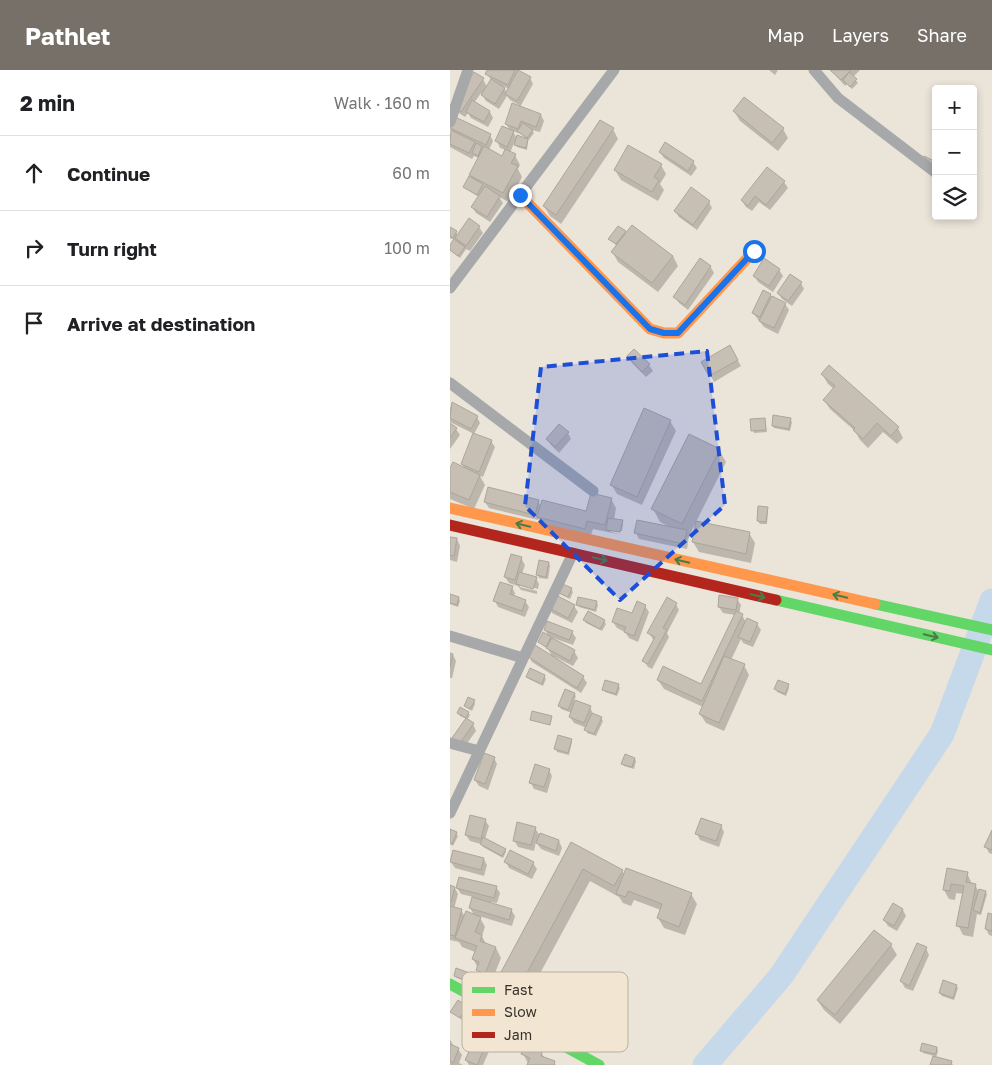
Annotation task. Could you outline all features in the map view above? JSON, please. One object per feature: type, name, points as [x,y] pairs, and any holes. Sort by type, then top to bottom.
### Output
[{"type":"main road","points":[[520,195],[650,329],[664,333],[678,333],[754,251]]},
{"type":"main road","points":[[450,508],[992,630]]},
{"type":"main road","points":[[450,525],[992,650]]},
{"type":"main road","points":[[450,984],[462,991]]},
{"type":"main road","points":[[575,1052],[599,1065]]},
{"type":"street","points":[[450,122],[468,70]]},
{"type":"street","points":[[450,288],[614,70]]},
{"type":"street","points":[[814,70],[838,98],[932,170]]},
{"type":"street","points":[[450,383],[593,491]]},
{"type":"street","points":[[450,813],[572,553]]},
{"type":"street","points":[[450,636],[523,658]]},
{"type":"street","points":[[450,743],[479,751]]},
{"type":"highlighted area","points":[[707,351],[725,505],[620,600],[525,506],[541,367]]},
{"type":"building","points":[[487,70],[515,70],[508,85],[485,74]]},
{"type":"building","points":[[518,70],[531,77],[517,101],[505,94]]},
{"type":"building","points":[[830,70],[851,70],[841,80]]},
{"type":"building","points":[[474,72],[484,78],[461,112],[451,105]]},
{"type":"building","points":[[849,72],[857,79],[850,87],[843,80]]},
{"type":"building","points":[[491,79],[505,88],[495,104],[481,95]]},
{"type":"building","points":[[744,97],[784,128],[772,143],[733,111]]},
{"type":"building","points":[[472,100],[490,111],[484,122],[466,112]]},
{"type":"building","points":[[512,103],[541,114],[536,127],[521,121],[518,129],[505,124]]},
{"type":"building","points":[[451,115],[491,134],[486,145],[450,128]]},
{"type":"building","points":[[600,120],[614,128],[556,215],[543,206]]},
{"type":"building","points":[[523,123],[533,130],[527,138],[517,131]]},
{"type":"building","points":[[502,126],[514,131],[507,147],[495,141]]},
{"type":"building","points":[[451,130],[475,142],[469,153],[450,144]]},
{"type":"building","points":[[517,135],[528,139],[526,148],[514,145]]},
{"type":"building","points":[[665,142],[694,161],[688,171],[659,152]]},
{"type":"building","points":[[476,143],[482,146],[478,156],[472,153]]},
{"type":"building","points":[[628,145],[662,164],[654,177],[659,180],[652,192],[614,170]]},
{"type":"building","points":[[484,146],[502,156],[505,149],[516,154],[511,163],[518,166],[503,193],[469,175]]},
{"type":"building","points":[[924,156],[932,160],[932,172],[919,166]]},
{"type":"building","points":[[767,167],[785,181],[766,205],[755,196],[748,206],[741,200]]},
{"type":"building","points":[[469,176],[483,184],[477,195],[463,187]]},
{"type":"building","points":[[485,186],[500,196],[487,217],[471,207]]},
{"type":"building","points":[[691,187],[710,201],[693,225],[674,211]]},
{"type":"building","points":[[469,218],[480,226],[466,246],[455,238]]},
{"type":"building","points":[[632,225],[673,256],[652,283],[611,252]]},
{"type":"building","points":[[618,226],[626,231],[616,244],[608,239]]},
{"type":"building","points":[[450,227],[457,231],[453,238],[450,236]]},
{"type":"building","points":[[454,239],[465,247],[458,256],[450,250],[450,245]]},
{"type":"building","points":[[700,258],[711,266],[685,305],[673,297]]},
{"type":"building","points":[[764,258],[780,269],[769,286],[753,276]]},
{"type":"building","points":[[790,274],[802,282],[788,301],[777,293]]},
{"type":"building","points":[[763,290],[771,294],[760,317],[752,313]]},
{"type":"building","points":[[772,296],[786,303],[774,328],[759,321]]},
{"type":"building","points":[[730,345],[738,360],[709,376],[701,362]]},
{"type":"building","points":[[634,349],[650,364],[642,372],[627,356]]},
{"type":"building","points":[[829,365],[899,427],[891,436],[877,423],[863,439],[853,430],[855,428],[823,400],[835,386],[821,374]]},
{"type":"building","points":[[452,402],[478,416],[471,429],[450,418]]},
{"type":"building","points":[[644,408],[671,420],[637,497],[610,485]]},
{"type":"building","points":[[773,415],[791,418],[789,429],[772,426]]},
{"type":"building","points":[[765,418],[766,430],[751,431],[750,419]]},
{"type":"building","points":[[450,423],[457,428],[450,438]]},
{"type":"building","points":[[559,424],[569,432],[555,447],[546,439]]},
{"type":"building","points":[[473,433],[492,440],[479,472],[461,464]]},
{"type":"building","points":[[689,434],[720,449],[682,524],[651,509]]},
{"type":"building","points":[[453,462],[480,475],[469,500],[450,492],[450,468]]},
{"type":"building","points":[[488,487],[539,500],[535,515],[484,502]]},
{"type":"building","points":[[591,493],[612,498],[605,525],[587,521],[585,529],[537,517],[542,500],[586,511]]},
{"type":"building","points":[[758,506],[768,507],[766,522],[757,521]]},
{"type":"building","points":[[608,518],[623,520],[620,532],[606,530]]},
{"type":"building","points":[[637,520],[687,530],[684,544],[634,533]]},
{"type":"building","points":[[696,521],[750,532],[746,554],[692,542]]},
{"type":"building","points":[[450,537],[457,538],[454,556],[450,555]]},
{"type":"building","points":[[511,554],[522,557],[515,580],[504,577]]},
{"type":"building","points":[[539,560],[549,562],[546,577],[536,575]]},
{"type":"building","points":[[519,572],[537,577],[533,589],[516,584]]},
{"type":"building","points":[[500,582],[513,586],[510,594],[526,600],[522,611],[493,601]]},
{"type":"building","points":[[560,583],[572,588],[568,597],[557,592]]},
{"type":"building","points":[[450,594],[459,597],[457,605],[450,603]]},
{"type":"building","points":[[554,594],[575,605],[568,618],[547,607]]},
{"type":"building","points":[[719,595],[738,598],[736,610],[718,607]]},
{"type":"building","points":[[578,597],[597,601],[595,610],[576,605]]},
{"type":"building","points":[[667,597],[677,603],[663,628],[667,630],[648,664],[642,661],[655,637],[647,633]]},
{"type":"building","points":[[637,601],[646,605],[634,636],[624,632],[626,627],[612,622],[617,608],[632,613]]},
{"type":"building","points":[[588,611],[605,620],[600,629],[583,620]]},
{"type":"building","points":[[736,611],[743,614],[702,701],[657,680],[663,666],[701,684]]},
{"type":"building","points":[[747,618],[758,623],[750,642],[738,637]]},
{"type":"building","points":[[547,621],[573,631],[569,640],[544,630]]},
{"type":"building","points":[[543,632],[551,637],[546,647],[538,642]]},
{"type":"building","points":[[552,638],[575,650],[570,661],[546,648]]},
{"type":"building","points":[[535,645],[584,676],[577,688],[527,656]]},
{"type":"building","points":[[450,653],[453,654],[450,667]]},
{"type":"building","points":[[724,656],[745,664],[719,723],[699,714]]},
{"type":"building","points":[[530,668],[545,675],[542,684],[526,677]]},
{"type":"building","points":[[605,680],[619,684],[616,694],[602,690]]},
{"type":"building","points":[[778,680],[789,684],[785,694],[774,689]]},
{"type":"building","points":[[565,689],[575,693],[568,710],[558,706]]},
{"type":"building","points":[[468,697],[475,700],[470,709],[464,706]]},
{"type":"building","points":[[575,700],[591,706],[584,723],[569,717]]},
{"type":"building","points":[[460,707],[469,712],[466,718],[457,713]]},
{"type":"building","points":[[532,711],[552,716],[550,725],[530,720]]},
{"type":"building","points":[[592,713],[602,717],[594,734],[584,730]]},
{"type":"building","points":[[466,718],[474,723],[460,743],[452,738]]},
{"type":"building","points":[[558,735],[572,739],[568,753],[554,749]]},
{"type":"building","points":[[484,753],[495,757],[485,784],[474,780]]},
{"type":"building","points":[[625,754],[635,758],[632,767],[621,764]]},
{"type":"building","points":[[535,764],[550,769],[544,787],[529,783]]},
{"type":"building","points":[[470,815],[486,819],[481,839],[465,835]]},
{"type":"building","points":[[701,818],[722,825],[716,841],[695,834]]},
{"type":"building","points":[[517,822],[536,827],[531,845],[513,841]]},
{"type":"building","points":[[450,829],[457,832],[452,844],[450,843]]},
{"type":"building","points":[[992,830],[992,850],[984,847]]},
{"type":"building","points":[[540,833],[559,840],[556,851],[536,843]]},
{"type":"building","points":[[483,837],[506,849],[502,856],[480,844]]},
{"type":"building","points":[[571,842],[623,870],[614,886],[583,869],[527,972],[501,972]]},
{"type":"building","points":[[453,850],[484,858],[481,870],[450,862]]},
{"type":"building","points":[[510,850],[534,862],[528,874],[504,862]]},
{"type":"building","points":[[626,868],[692,893],[679,927],[657,918],[662,904],[628,891],[626,897],[616,894]]},
{"type":"building","points":[[947,868],[968,872],[966,882],[976,884],[968,928],[956,926],[964,886],[951,884],[950,891],[943,890]]},
{"type":"building","points":[[459,877],[497,886],[494,898],[456,888]]},
{"type":"building","points":[[450,885],[455,887],[451,902],[450,902]]},
{"type":"building","points":[[979,889],[986,891],[980,913],[973,910]]},
{"type":"building","points":[[472,897],[512,909],[509,920],[469,908]]},
{"type":"building","points":[[893,903],[903,909],[894,926],[883,920]]},
{"type":"building","points":[[450,906],[462,909],[455,936],[450,935]]},
{"type":"building","points":[[466,911],[481,917],[475,932],[482,935],[480,941],[496,947],[486,972],[476,970],[479,962],[472,959],[477,946],[455,938]]},
{"type":"building","points":[[988,913],[992,914],[992,931],[985,929]]},
{"type":"building","points":[[874,930],[892,944],[835,1015],[817,1000]]},
{"type":"building","points":[[917,943],[927,947],[909,986],[900,981]]},
{"type":"building","points":[[456,968],[467,972],[462,972],[462,979],[454,976]]},
{"type":"building","points":[[943,980],[957,985],[953,998],[939,993]]},
{"type":"building","points":[[458,1000],[462,1003],[462,1015],[460,1018],[450,1012]]},
{"type":"building","points":[[922,1043],[937,1047],[936,1054],[920,1051]]},
{"type":"building","points":[[450,1044],[459,1048],[453,1063],[450,1061]]},
{"type":"building","points":[[469,1052],[483,1052],[477,1065],[465,1060]]},
{"type":"building","points":[[522,1052],[542,1052],[541,1056],[555,1061],[554,1065],[527,1065],[530,1058],[521,1054]]},
{"type":"building","points":[[933,1056],[952,1061],[951,1065],[930,1065]]},
{"type":"waterway","points":[[705,1065],[781,976],[942,734],[992,601]]},
{"type":"traffic: fast","points":[[776,600],[992,650]]},
{"type":"traffic: fast","points":[[875,604],[992,630]]},
{"type":"traffic: fast","points":[[450,984],[462,991]]},
{"type":"traffic: fast","points":[[575,1052],[599,1065]]},
{"type":"traffic: slow","points":[[520,195],[650,329],[664,333],[678,333],[754,251]]},
{"type":"traffic: slow","points":[[450,508],[875,604]]},
{"type":"traffic: jam","points":[[450,525],[776,600]]},
{"type":"route","points":[[520,195],[650,329],[664,333],[678,333],[754,251]]}]
